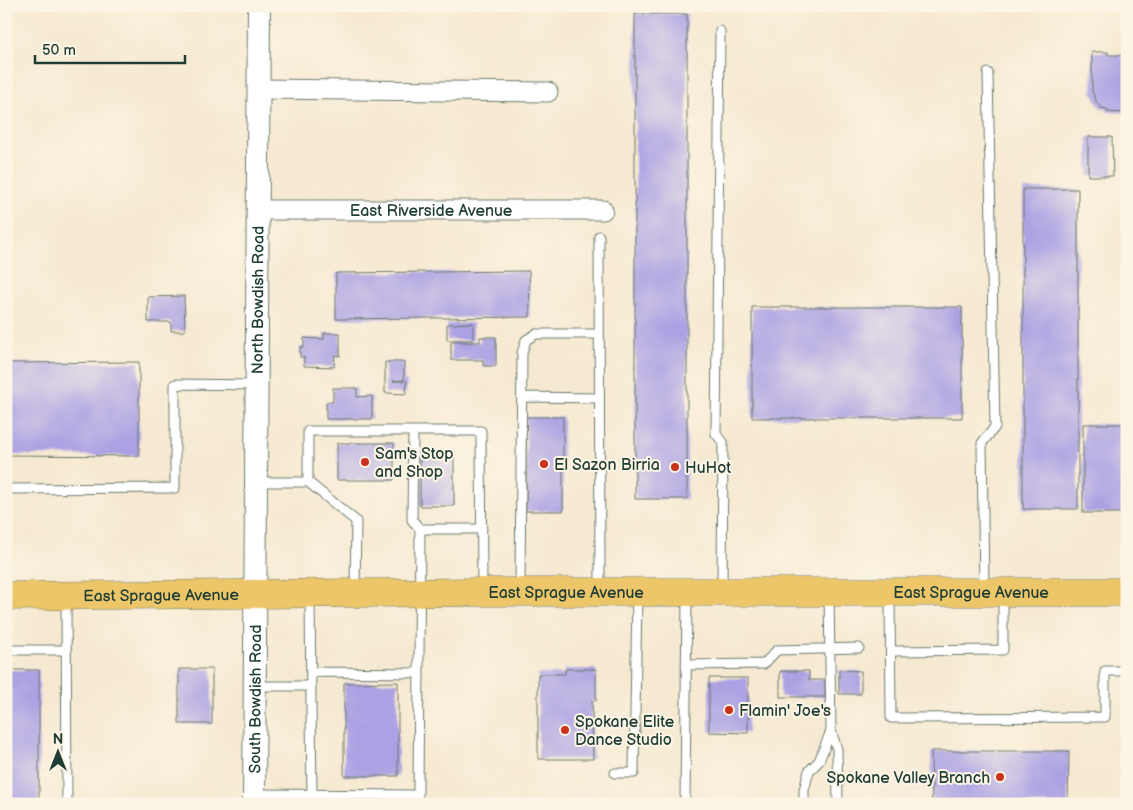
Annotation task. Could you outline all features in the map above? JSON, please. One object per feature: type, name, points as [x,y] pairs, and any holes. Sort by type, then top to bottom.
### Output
[{"type":"main road","name":"East Sprague Avenue","points":[[6,596],[482,592],[600,594],[1127,592]]},
{"type":"street","name":"North Bowdish Road","points":[[254,595],[259,6]]},
{"type":"street","points":[[258,89],[548,92]]},
{"type":"street","name":"East Riverside Avenue","points":[[257,210],[603,210]]},
{"type":"street","name":"South Bowdish Road","points":[[254,595],[254,799]]},
{"type":"lane","points":[[720,31],[716,434],[723,442],[722,593]]},
{"type":"lane","points":[[891,651],[1003,650],[993,592],[982,444],[995,426],[988,73]]},
{"type":"lane","points":[[599,236],[600,594]]},
{"type":"lane","points":[[520,593],[522,353],[526,340],[536,334],[599,334]]},
{"type":"lane","points":[[6,489],[175,488],[175,384],[256,385]]},
{"type":"lane","points":[[522,397],[599,398]]},
{"type":"lane","points":[[308,482],[308,431],[481,431],[482,592]]},
{"type":"lane","points":[[254,799],[418,795],[420,529],[412,520],[413,431]]},
{"type":"lane","points":[[255,482],[308,482],[356,521],[356,594]]},
{"type":"lane","points":[[420,529],[482,529]]},
{"type":"lane","points":[[615,773],[634,773],[637,593]]},
{"type":"lane","points":[[685,804],[687,593]]},
{"type":"lane","points":[[829,593],[831,731],[837,749],[838,804]]},
{"type":"lane","points":[[890,593],[891,718],[1105,716],[1105,671],[1127,671]]},
{"type":"lane","points":[[310,594],[312,799]]},
{"type":"lane","points":[[66,596],[67,804]]},
{"type":"lane","points":[[686,665],[764,664],[777,650],[860,648]]},
{"type":"lane","points":[[6,650],[67,650]]},
{"type":"lane","points":[[311,672],[419,673]]},
{"type":"lane","points":[[254,686],[311,686]]},
{"type":"lane","points":[[804,804],[804,790],[809,772],[819,761],[831,731]]},
{"type":"building","points":[[635,14],[687,14],[687,499],[635,499]]},
{"type":"building","points":[[1092,52],[1108,52],[1108,55],[1127,55],[1127,113],[1107,112],[1107,109],[1101,108],[1097,103],[1092,91]]},
{"type":"building","points":[[1088,137],[1112,137],[1113,176],[1088,176]]},
{"type":"building","points":[[1023,189],[1078,189],[1078,509],[1023,509]]},
{"type":"building","points":[[529,271],[530,317],[336,319],[336,273]]},
{"type":"building","points":[[184,296],[185,331],[171,331],[171,322],[148,322],[148,297]]},
{"type":"building","points":[[752,307],[962,307],[962,418],[752,418]]},
{"type":"building","points":[[473,323],[473,340],[447,340],[447,324]]},
{"type":"building","points":[[324,333],[340,333],[340,356],[335,355],[334,367],[304,366],[304,357],[300,357],[300,347],[304,347],[304,338],[324,339]]},
{"type":"building","points":[[480,337],[496,337],[496,366],[483,366],[483,360],[451,360],[451,342],[480,342]]},
{"type":"building","points":[[139,362],[139,456],[6,455],[6,363]]},
{"type":"building","points":[[385,362],[404,362],[404,380],[393,381],[407,381],[406,394],[385,393]]},
{"type":"building","points":[[333,388],[357,388],[357,397],[372,396],[372,419],[326,419],[326,402],[333,402]]},
{"type":"building","name":"El Sazon Birria","points":[[526,417],[563,417],[563,511],[526,511]]},
{"type":"building","points":[[1083,424],[1124,424],[1124,513],[1083,513]]},
{"type":"building","name":"Sam's Stop and Shop","points":[[337,443],[394,443],[394,480],[337,480]]},
{"type":"building","points":[[454,452],[454,506],[420,506],[420,453]]},
{"type":"building","points":[[179,669],[212,669],[212,724],[179,724]]},
{"type":"building","name":"Spokane Elite Dance Studio","points":[[565,669],[596,669],[596,701],[592,701],[593,759],[538,759],[538,674],[565,674]]},
{"type":"building","points":[[6,670],[39,670],[39,804],[6,804]]},
{"type":"building","points":[[839,670],[861,671],[861,694],[839,694]]},
{"type":"building","points":[[780,671],[809,671],[809,680],[825,680],[825,697],[780,697]]},
{"type":"building","name":"Flamin' Joe's","points":[[709,678],[748,678],[748,733],[709,732]]},
{"type":"building","points":[[398,682],[398,776],[344,776],[344,683]]},
{"type":"building","name":"Spokane Valley Branch","points":[[931,751],[1069,751],[1068,804],[932,804]]},
{"type":"place","name":"Sam's Stop and Shop","points":[[365,462]]},
{"type":"place","name":"El Sazon Birria","points":[[544,464]]},
{"type":"place","name":"HuHot","points":[[675,467]]},
{"type":"place","name":"Flamin' Joe's","points":[[729,710]]},
{"type":"place","name":"Spokane Elite Dance Studio","points":[[565,730]]},
{"type":"place","name":"Spokane Valley Branch","points":[[1000,777]]}]
